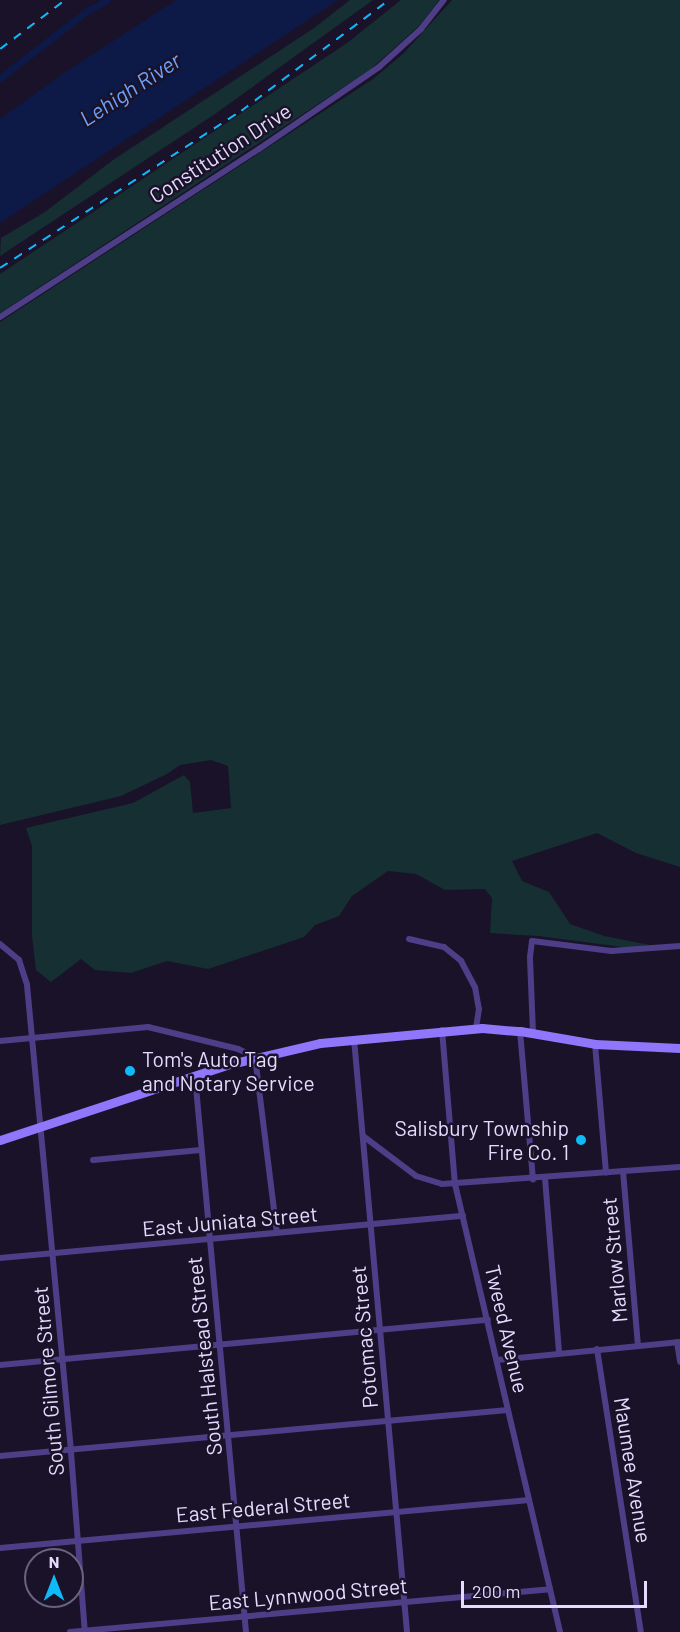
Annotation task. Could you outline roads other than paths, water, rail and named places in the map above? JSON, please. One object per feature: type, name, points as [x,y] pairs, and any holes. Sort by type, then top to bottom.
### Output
[{"type":"main road","points":[[0,1140],[255,1057],[297,1047],[354,1039],[476,1029],[520,1031],[595,1044],[680,1048]]},
{"type":"street","name":"Constitution Drive","points":[[0,316],[259,149],[379,67],[421,29],[444,0]]},
{"type":"street","points":[[409,939],[444,947],[461,961],[477,997],[476,1029]]},
{"type":"street","points":[[533,1033],[530,957],[532,941],[610,951],[680,946]]},
{"type":"street","points":[[0,944],[13,953],[23,968],[32,1038]]},
{"type":"street","points":[[0,1041],[154,1027],[238,1049],[255,1057],[277,1233]]},
{"type":"street","name":"Tweed Avenue","points":[[442,1030],[455,1184],[560,1632]]},
{"type":"street","points":[[520,1031],[533,1179]]},
{"type":"street","name":"South Gilmore Street","points":[[32,1038],[85,1631]]},
{"type":"street","name":"Potomac Street","points":[[354,1039],[407,1632]]},
{"type":"street","name":"Marlow Street","points":[[595,1044],[606,1173]]},
{"type":"street","name":"South Halstead Street","points":[[195,1076],[246,1632]]},
{"type":"street","points":[[363,1136],[416,1176],[433,1183],[455,1184],[533,1179],[680,1167]]},
{"type":"street","points":[[93,1160],[201,1150]]},
{"type":"street","name":"Marlow Street","points":[[623,1172],[638,1345]]},
{"type":"street","points":[[545,1178],[559,1352]]},
{"type":"street","name":"East Juniata Street","points":[[0,1258],[463,1216]]},
{"type":"street","points":[[0,1365],[488,1320]]},
{"type":"street","points":[[497,1360],[559,1352],[678,1342],[680,1362]]},
{"type":"street","name":"Maumee Avenue","points":[[597,1349],[641,1632]]},
{"type":"street","points":[[0,1456],[508,1410]]},
{"type":"street","name":"East Federal Street","points":[[0,1548],[529,1500]]},
{"type":"street","name":"East Lynnwood Street","points":[[70,1632],[550,1589]]},
{"type":"water","name":"Lehigh River","points":[[176,0],[338,0],[0,223],[0,119],[58,77]]},
{"type":"waterway","points":[[0,78],[87,11],[107,0]]},
{"type":"railway","points":[[0,49],[65,0]]},
{"type":"railway","points":[[0,268],[241,111],[389,0]]},
{"type":"place","name":"Tom's Auto Tag and Notary Service","points":[[130,1071]]},
{"type":"place","name":"Salisbury Township Fire Co. 1","points":[[581,1140]]}]
